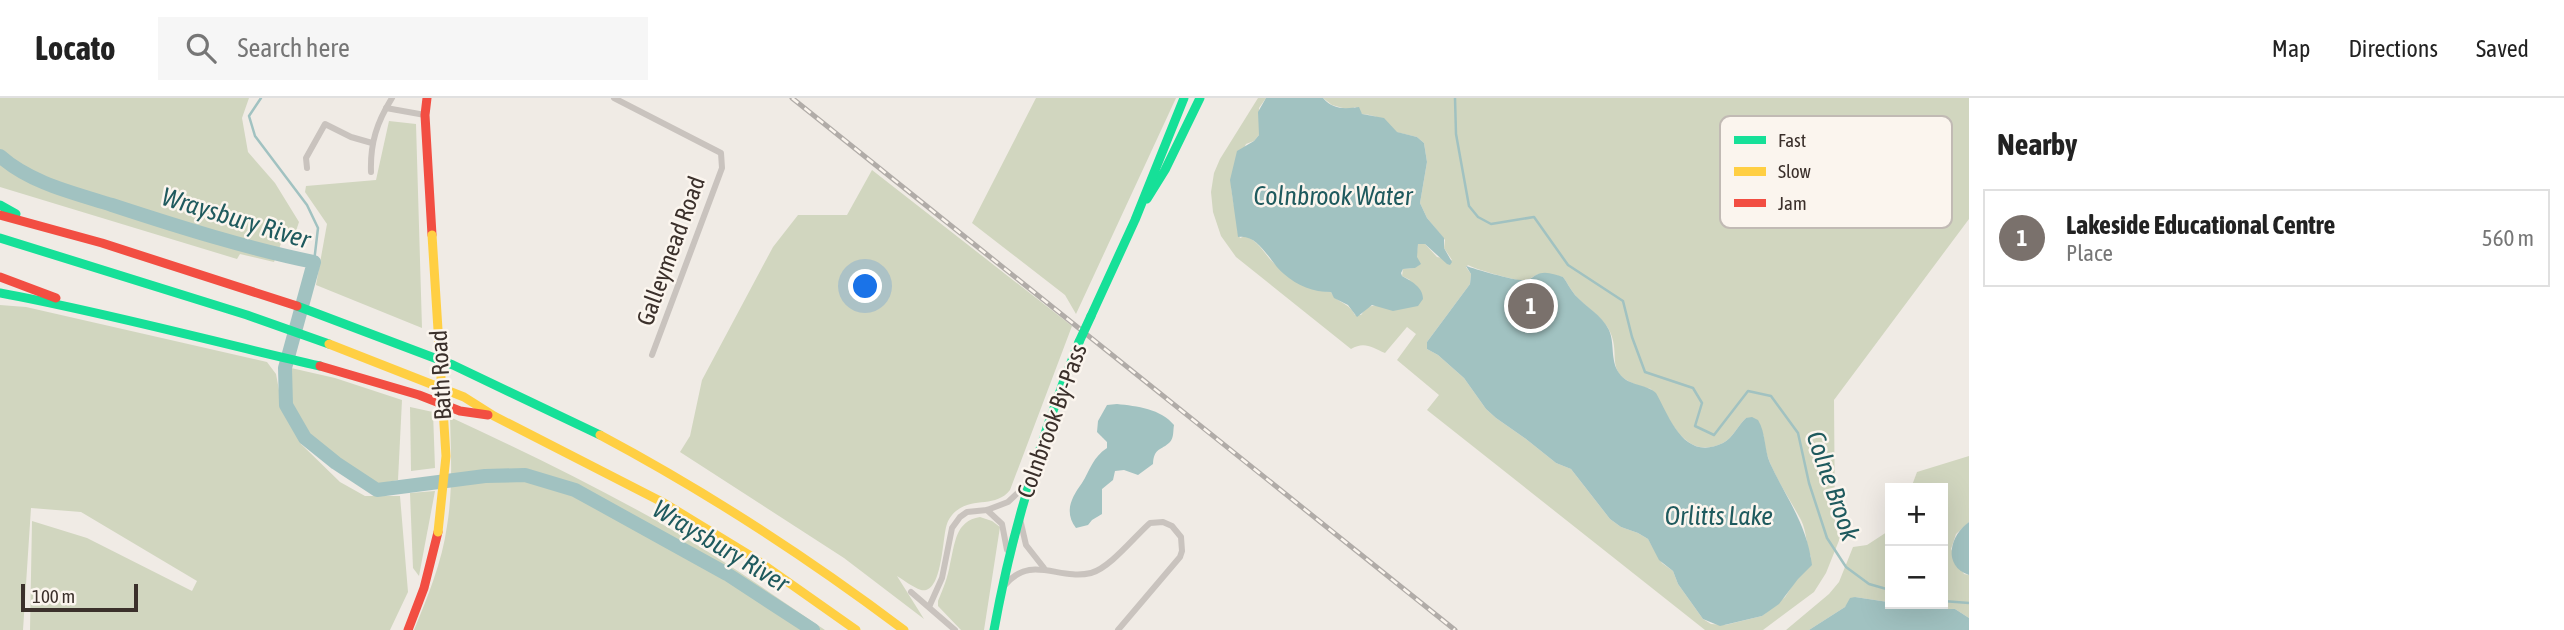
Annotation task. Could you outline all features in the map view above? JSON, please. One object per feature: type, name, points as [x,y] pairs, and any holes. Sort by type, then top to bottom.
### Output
[{"type":"main road","name":"Bath Road","points":[[408,630],[424,588],[438,531],[446,456],[425,114],[427,98]]},
{"type":"main road","name":"Colnbrook By-Pass","points":[[994,630],[1000,590],[1019,513],[1054,405],[1079,342],[1135,220],[1184,98]]},
{"type":"main road","name":"Colnbrook By-Pass","points":[[1135,220],[1165,170],[1200,98]]},
{"type":"main road","points":[[0,205],[31,222]]},
{"type":"main road","points":[[0,215],[31,222],[288,303],[475,374],[623,447],[755,523],[904,630]]},
{"type":"main road","points":[[0,238],[307,336],[464,397],[494,416],[664,503],[751,556],[856,630]]},
{"type":"main road","points":[[0,277],[85,309]]},
{"type":"main road","points":[[0,293],[85,309],[306,362],[377,381],[460,411],[494,416]]},
{"type":"street","points":[[371,172],[372,143],[380,119],[392,98]]},
{"type":"street","name":"Galleymead Road","points":[[614,98],[721,153],[723,158],[715,187],[652,355]]},
{"type":"street","points":[[386,108],[425,114]]},
{"type":"street","points":[[307,168],[306,158],[323,125],[327,124],[351,137],[372,143]]},
{"type":"street","points":[[929,607],[942,578],[952,528],[960,517],[967,512],[987,510],[1011,500],[1028,482]]},
{"type":"street","points":[[987,510],[1004,528],[1008,555]]},
{"type":"street","points":[[1019,513],[1026,545],[1044,568]]},
{"type":"street","points":[[1000,590],[1010,578],[1019,573],[1044,568],[1065,575],[1096,571],[1150,523],[1163,522],[1172,526],[1182,540],[1180,557],[1118,630]]},
{"type":"street","points":[[911,592],[955,630]]},
{"type":"green space","points":[[0,98],[249,98],[242,118],[248,152],[275,183],[299,222],[295,234],[282,241],[274,262],[240,254],[237,259],[0,187]]},
{"type":"green space","points":[[1036,98],[1176,98],[1076,314],[1065,295],[972,223]]},
{"type":"green space","points":[[1258,98],[1266,98],[1259,108],[1259,135],[1246,144],[1232,178],[1240,238],[1245,236],[1252,240],[1275,265],[1297,281],[1314,289],[1331,292],[1355,315],[1361,315],[1367,307],[1377,305],[1410,280],[1402,276],[1403,269],[1415,268],[1418,244],[1425,244],[1437,257],[1452,260],[1444,248],[1445,240],[1427,218],[1420,203],[1427,162],[1424,143],[1417,137],[1396,132],[1382,119],[1362,114],[1355,107],[1350,110],[1332,105],[1323,98],[1969,98],[1969,219],[1834,400],[1835,527],[1840,538],[1826,573],[1814,592],[1763,630],[1705,630],[1427,410],[1439,395],[1397,360],[1416,334],[1407,327],[1385,353],[1364,345],[1351,349],[1236,257],[1221,236],[1213,212],[1211,192],[1214,173]],"holes":[[[1468,265],[1524,281],[1539,274],[1563,277],[1575,295],[1606,325],[1612,336],[1615,363],[1623,378],[1651,389],[1671,422],[1687,441],[1697,446],[1709,447],[1723,443],[1746,418],[1764,436],[1772,468],[1803,525],[1811,557],[1785,597],[1762,616],[1725,625],[1711,624],[1703,619],[1678,584],[1673,571],[1662,563],[1648,539],[1610,519],[1571,469],[1556,463],[1496,418],[1486,409],[1464,378],[1427,349],[1427,342],[1470,284],[1471,274],[1466,267]]]},
{"type":"green space","points":[[389,121],[416,124],[422,328],[316,285],[327,224],[305,192],[306,186],[376,180]]},
{"type":"green space","points":[[872,170],[1072,326],[1010,490],[998,499],[970,504],[952,515],[945,531],[938,575],[928,589],[918,589],[897,576],[924,619],[844,558],[680,452],[690,436],[702,380],[773,247],[798,215],[847,215]]},
{"type":"green space","points":[[0,305],[26,307],[267,362],[276,374],[281,401],[301,444],[340,482],[365,496],[400,496],[408,592],[390,630],[30,630],[32,521],[87,538],[192,591],[197,581],[81,512],[31,508],[23,630],[0,630]]},
{"type":"green space","points":[[291,368],[335,378],[402,400],[398,480],[378,484],[344,465],[307,435],[290,402]]},
{"type":"green space","points":[[410,407],[433,412],[435,468],[411,471]]},
{"type":"green space","points":[[450,417],[551,465],[650,517],[717,557],[825,630],[414,630],[445,539],[451,485]]},
{"type":"green space","points":[[1969,456],[1969,522],[1956,534],[1951,549],[1964,574],[1969,575],[1969,618],[1955,609],[1948,609],[1948,483],[1913,483],[1917,472]]},
{"type":"green space","points":[[435,491],[419,576],[413,568],[410,493]]},
{"type":"green space","points":[[980,517],[1000,527],[984,630],[961,630],[938,606],[938,601],[961,528],[965,523]]},
{"type":"green space","points":[[1885,533],[1885,601],[1855,597],[1845,607],[1809,630],[1786,630],[1829,594],[1839,582],[1853,547],[1867,545]]},
{"type":"water","name":"Colnbrook Water","points":[[1266,98],[1323,98],[1335,107],[1359,107],[1362,114],[1384,118],[1397,132],[1417,137],[1424,143],[1427,162],[1420,203],[1427,218],[1444,238],[1444,248],[1452,262],[1447,264],[1425,244],[1418,244],[1417,257],[1421,264],[1415,268],[1403,269],[1401,273],[1421,291],[1423,299],[1418,306],[1393,311],[1372,305],[1357,317],[1348,305],[1334,298],[1331,292],[1306,288],[1295,282],[1279,269],[1258,244],[1245,237],[1238,237],[1230,180],[1237,151],[1259,135],[1258,112]]},
{"type":"water","name":"Orlitts Lake","points":[[1466,266],[1521,280],[1542,273],[1563,277],[1575,295],[1598,315],[1609,330],[1614,363],[1619,373],[1627,381],[1656,393],[1673,425],[1688,442],[1698,447],[1723,443],[1746,418],[1758,420],[1770,463],[1806,537],[1812,565],[1779,604],[1762,616],[1720,626],[1703,619],[1678,584],[1673,571],[1659,560],[1648,539],[1610,519],[1571,469],[1556,463],[1496,418],[1486,409],[1464,378],[1427,349],[1427,342],[1470,284],[1471,274]],"holes":[[[1528,292],[1538,294],[1544,304],[1541,314],[1532,319],[1523,316],[1517,308],[1520,297]]]},
{"type":"water","points":[[1107,405],[1140,407],[1162,415],[1174,425],[1172,438],[1156,452],[1153,464],[1138,475],[1124,470],[1115,471],[1113,480],[1102,489],[1102,514],[1088,525],[1076,528],[1070,516],[1070,505],[1095,460],[1107,448],[1107,442],[1097,432],[1098,421]]},
{"type":"water","points":[[1969,522],[1969,575],[1955,565],[1952,550],[1957,534]]},
{"type":"water","points":[[1850,598],[1885,602],[1885,609],[1955,609],[1969,618],[1969,630],[1809,630],[1845,607]]},
{"type":"waterway","points":[[261,98],[249,116],[255,136],[307,205],[318,228],[314,262]]},
{"type":"waterway","name":"Colne Brook","points":[[1455,98],[1456,134],[1469,206],[1478,217],[1491,224],[1534,217],[1568,265],[1623,301],[1645,372],[1693,388],[1702,403],[1695,426],[1714,435],[1748,391],[1771,396],[1798,433],[1809,483],[1827,538],[1846,567],[1869,584],[1885,589]]},
{"type":"waterway","name":"Wraysbury River","points":[[0,156],[25,173],[68,191],[213,236],[314,262],[285,368],[286,405],[305,438],[336,463],[377,490],[485,476],[525,475],[575,490],[727,574],[813,630]]},
{"type":"waterway","name":"Colne Brook","points":[[1948,601],[1969,603]]},
{"type":"railway","points":[[792,98],[1455,630]]},
{"type":"traffic: fast","points":[[1091,316],[1135,220],[1184,98]]},
{"type":"traffic: fast","points":[[1147,199],[1165,170],[1200,98]]},
{"type":"traffic: fast","points":[[0,205],[16,214]]},
{"type":"traffic: fast","points":[[0,238],[247,315],[329,344]]},
{"type":"traffic: fast","points":[[0,293],[320,366]]},
{"type":"traffic: fast","points":[[297,306],[453,365],[600,435]]},
{"type":"traffic: fast","points":[[1079,342],[1091,316]]},
{"type":"traffic: fast","points":[[994,630],[1029,484],[1079,342]]},
{"type":"traffic: slow","points":[[432,235],[446,456],[438,532]]},
{"type":"traffic: slow","points":[[329,344],[464,397],[494,416],[664,503],[751,556],[856,630]]},
{"type":"traffic: slow","points":[[600,435],[756,526],[904,630]]},
{"type":"traffic: jam","points":[[427,98],[425,115],[432,235]]},
{"type":"traffic: jam","points":[[0,215],[102,243],[297,306]]},
{"type":"traffic: jam","points":[[0,277],[56,298]]},
{"type":"traffic: jam","points":[[320,366],[419,395],[460,411],[488,415]]},
{"type":"traffic: jam","points":[[408,630],[424,588],[438,532]]},
{"type":"place","name":"Lakeside Educational Centre","points":[[1531,306]]}]
